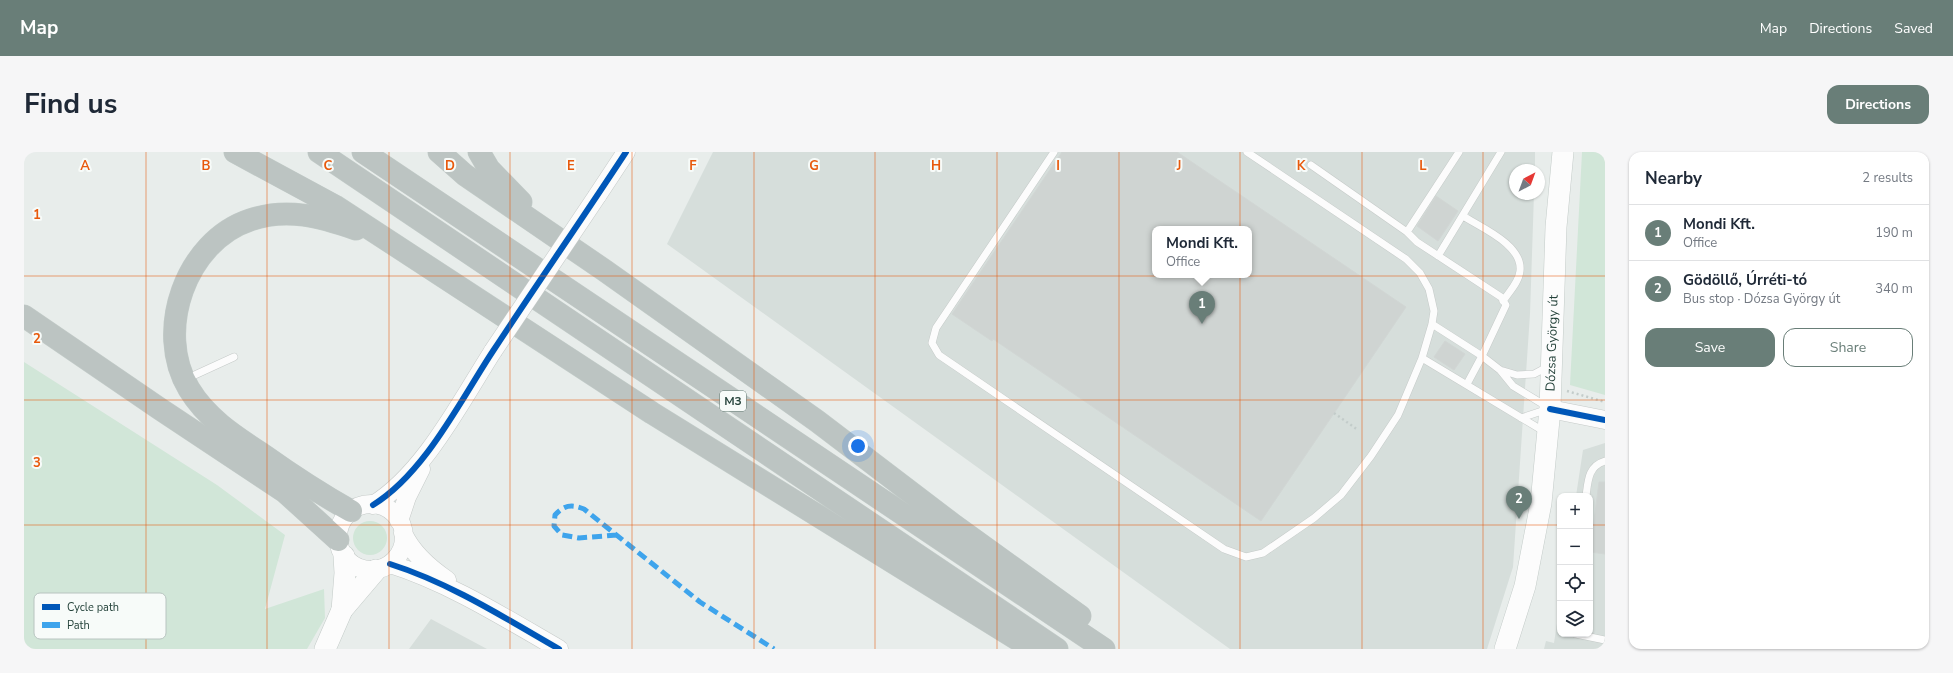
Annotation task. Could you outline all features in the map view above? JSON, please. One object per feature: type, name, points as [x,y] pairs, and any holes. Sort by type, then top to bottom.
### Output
[{"type":"highway","points":[[235,152],[335,206],[652,413],[1033,649]]},
{"type":"highway","name":"M3","points":[[319,152],[1057,649]]},
{"type":"highway","name":"M3","points":[[363,152],[1104,649]]},
{"type":"highway","points":[[439,152],[465,175],[604,270],[817,421],[951,523],[1075,612],[1120,649]]},
{"type":"highway","points":[[479,152],[489,170],[519,200],[604,270]]},
{"type":"highway","points":[[352,511],[316,491],[229,432],[213,419],[198,403],[184,380],[177,360],[175,328],[182,291],[190,273],[202,254],[231,229],[250,220],[264,216],[295,213],[320,217],[384,238]]},
{"type":"highway","points":[[24,316],[285,492],[341,548]]},
{"type":"main road","name":"Dózsa György út","points":[[1505,649],[1525,586],[1541,503],[1550,409],[1556,227],[1563,152]]},
{"type":"main road","points":[[325,649],[342,610],[345,573],[341,548]]},
{"type":"main road","points":[[342,610],[383,567]]},
{"type":"street","points":[[383,567],[399,553],[403,540],[401,527],[407,497],[428,452],[493,351],[626,152]]},
{"type":"street","points":[[1550,409],[1605,420]]},
{"type":"street","points":[[428,452],[403,480],[383,499],[373,505],[358,507],[341,523],[341,548],[357,567],[383,567],[432,580],[494,612],[559,649]]},
{"type":"street","points":[[373,505],[388,510],[401,527],[408,543],[418,556],[436,572],[494,612]]},
{"type":"lane","points":[[1054,152],[936,328],[932,343],[939,355],[1224,549],[1246,557],[1263,553],[1314,518],[1341,495],[1371,456],[1398,415],[1422,358],[1432,324],[1434,311],[1429,289],[1420,273],[1406,259],[1247,152]]},
{"type":"lane","points":[[1407,232],[1459,152]]},
{"type":"lane","points":[[1438,256],[1501,152]]},
{"type":"lane","points":[[1311,165],[1407,232],[1417,242],[1501,297],[1506,305],[1467,384]]},
{"type":"lane","points":[[1463,216],[1508,244],[1518,257],[1520,272],[1517,281],[1503,301]]},
{"type":"lane","points":[[1432,324],[1482,356],[1500,370],[1514,386],[1550,409]]},
{"type":"lane","points":[[184,380],[234,357]]},
{"type":"lane","points":[[1422,358],[1548,434]]},
{"type":"lane","points":[[1500,370],[1517,375],[1534,374],[1551,365]]},
{"type":"lane","points":[[1521,418],[1550,409]]},
{"type":"lane","points":[[1586,493],[1589,476],[1594,466],[1605,461]]},
{"type":"lane","points":[[1590,637],[1605,640]]},
{"type":"path","points":[[1565,386],[1569,392],[1605,402]]},
{"type":"path","points":[[1334,413],[1358,430]]},
{"type":"shaded area","points":[[713,152],[1535,152],[1535,164],[1509,164],[1509,200],[1534,200],[1530,314],[1513,567],[1487,649],[1230,649],[667,244]]},
{"type":"shaded area","points":[[1605,443],[1605,649],[1544,649],[1546,641],[1554,643],[1557,624],[1557,637],[1593,637],[1593,493],[1576,493],[1583,450]]},
{"type":"shaded area","points":[[431,619],[487,649],[409,649]]},
{"type":"green space","points":[[1582,152],[1605,152],[1605,395],[1570,385]]},
{"type":"green space","points":[[24,362],[217,485],[285,535],[265,609],[324,589],[325,618],[307,649],[24,649]]},
{"type":"green space","points":[[367,521],[373,521],[377,522],[384,528],[387,538],[386,545],[380,552],[373,555],[367,555],[363,554],[356,548],[353,541],[353,535],[354,531],[360,524]]},
{"type":"building","points":[[1062,152],[1177,152],[1406,307],[1261,521],[993,339],[992,341],[952,314]]},
{"type":"building","points":[[1436,196],[1458,211],[1438,241],[1417,226]]},
{"type":"building","points":[[1445,341],[1465,354],[1454,370],[1434,357]]},
{"type":"building","points":[[1599,482],[1605,482],[1605,554],[1593,552],[1593,529]]},
{"type":"marked path","points":[[617,535],[579,538],[562,535],[554,526],[555,515],[568,506],[576,506],[584,509],[700,602],[774,649]]},
{"type":"cycle path","points":[[373,505],[392,491],[409,474],[440,435],[493,351],[626,152]]},
{"type":"cycle path","points":[[1550,409],[1605,420]]},
{"type":"cycle path","points":[[390,564],[456,591],[498,613],[559,649]]},
{"type":"place","name":"Mondi Kft.","points":[[1202,324]]},
{"type":"place","name":"Gödöllő, Úrréti-tó","points":[[1519,519]]}]
